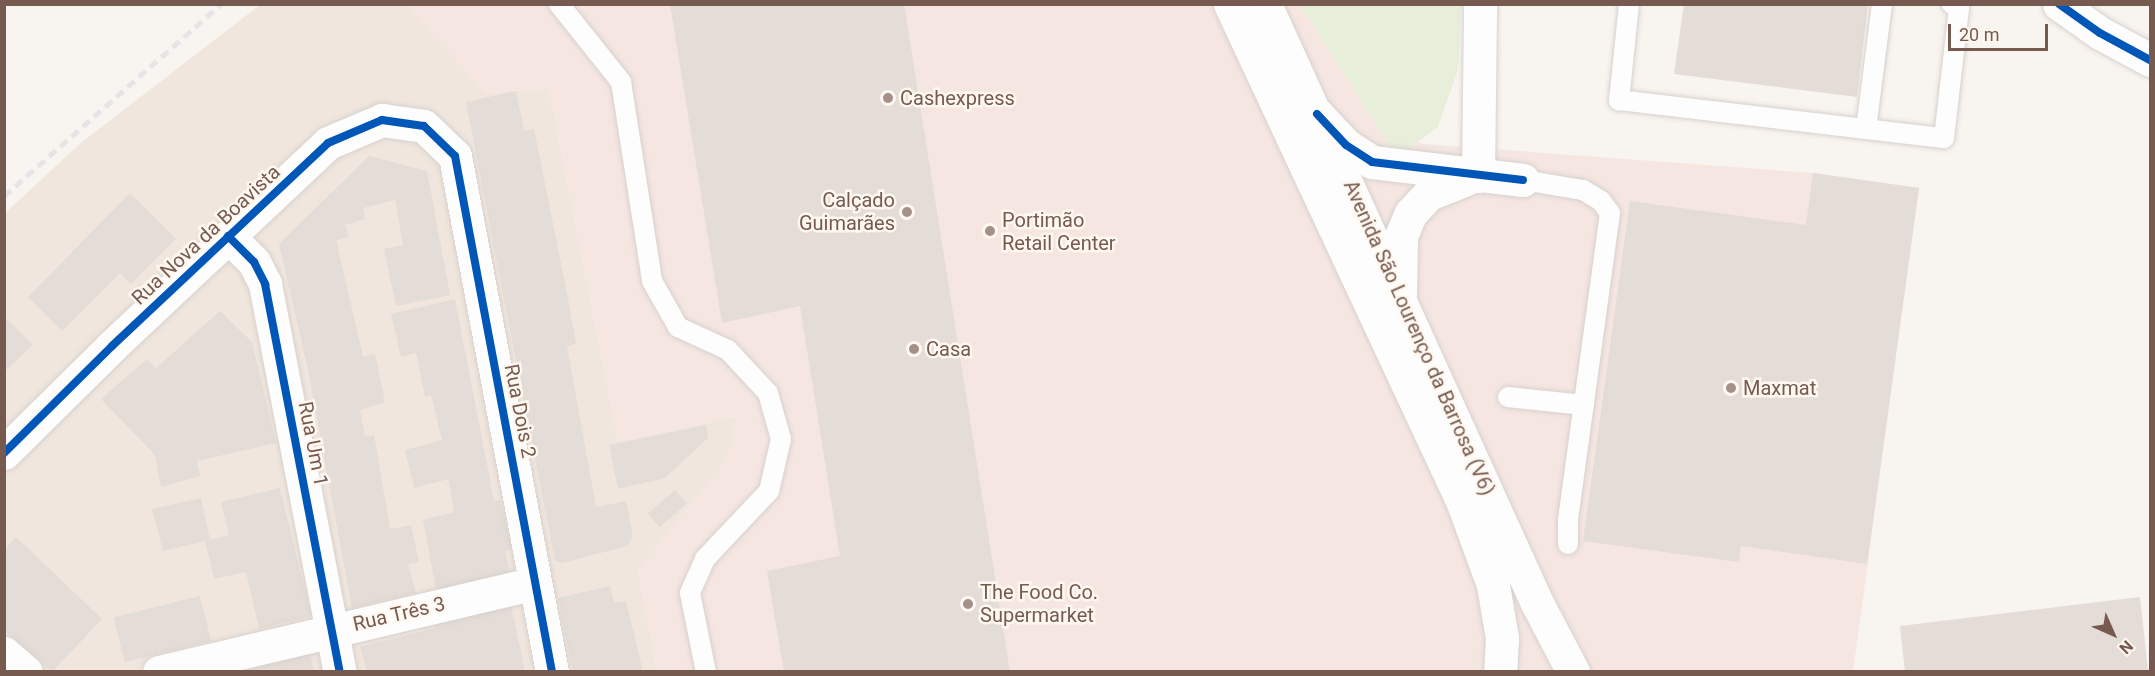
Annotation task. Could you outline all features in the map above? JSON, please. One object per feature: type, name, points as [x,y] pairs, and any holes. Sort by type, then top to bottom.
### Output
[{"type":"street","name":"Avenida São Lourenço da Barrosa (V6)","points":[[1230,4],[1463,503],[1493,585],[1502,638],[1500,672]]},
{"type":"street","name":"Avenida São Lourenço da Barrosa (V6)","points":[[1265,4],[1400,296],[1537,603],[1573,672]]},
{"type":"street","points":[[1478,176],[1480,4]]},
{"type":"street","points":[[2060,5],[2100,33],[2151,60]]},
{"type":"street","points":[[1317,114],[1346,145],[1372,162],[1523,180]]},
{"type":"street","name":"Rua Nova da Boavista","points":[[4,453],[228,236],[328,143],[382,120],[424,126],[455,156]]},
{"type":"street","name":"Rua Dois 2","points":[[455,156],[552,672]]},
{"type":"street","points":[[1400,296],[1401,236],[1411,213],[1429,194],[1478,176]]},
{"type":"street","name":"Rua Um 1","points":[[228,236],[254,262],[265,284],[340,672]]},
{"type":"street","name":"Rua Três 3","points":[[159,672],[535,583]]},
{"type":"street","points":[[4,653],[26,672]]},
{"type":"lane","points":[[559,4],[621,82],[652,281],[678,327],[728,350],[768,393],[781,439],[769,490],[705,558],[690,593],[706,672]]},
{"type":"lane","points":[[1629,4],[1619,100],[1944,138],[1959,9],[1952,4]]},
{"type":"lane","points":[[1866,129],[1882,4]]},
{"type":"lane","points":[[1523,180],[1583,190],[1601,201],[1610,213],[1568,521],[1568,544]]},
{"type":"lane","points":[[1508,397],[1584,405]]},
{"type":"shaded area","points":[[260,5],[407,5],[486,93],[549,88],[618,441],[738,416],[727,460],[638,570],[657,671],[5,672],[5,213],[82,142]]},
{"type":"shaded area","points":[[407,5],[1347,5],[1383,134],[1425,144],[1813,173],[1919,188],[1853,671],[657,671],[638,570],[727,460],[737,416],[618,441],[549,88],[486,93]]},
{"type":"green space","points":[[1300,5],[1461,5],[1458,69],[1438,127],[1397,157]]},
{"type":"building","points":[[670,4],[904,4],[1010,672],[784,672],[767,571],[840,556],[800,306],[722,323]]},
{"type":"building","points":[[1684,4],[1868,4],[1857,97],[1674,74]]},
{"type":"building","points":[[516,91],[524,131],[534,129],[567,293],[576,344],[567,346],[596,507],[626,501],[633,537],[627,546],[562,563],[555,561],[466,102]]},
{"type":"building","points":[[369,156],[427,171],[450,295],[396,306],[384,249],[403,245],[395,200],[363,208],[365,219],[345,225],[349,237],[336,240],[363,357],[375,353],[385,402],[360,410],[365,437],[374,435],[390,529],[411,525],[419,562],[408,564],[416,593],[352,608],[308,370],[279,244]]},
{"type":"building","points":[[1813,173],[1919,188],[1867,564],[1741,546],[1739,562],[1583,541],[1630,201],[1806,225]]},
{"type":"building","points":[[130,193],[176,239],[131,284],[120,273],[62,331],[28,297]]},
{"type":"building","points":[[455,299],[494,501],[500,500],[512,549],[505,551],[510,575],[437,594],[423,520],[454,512],[448,479],[414,488],[405,450],[442,440],[431,395],[425,396],[416,353],[401,357],[391,314]]},
{"type":"building","points":[[220,311],[252,342],[276,443],[197,461],[200,476],[161,487],[155,455],[101,399],[147,359],[156,368]]},
{"type":"building","points":[[4,316],[33,345],[4,372]]},
{"type":"building","points":[[706,425],[708,438],[665,478],[618,489],[609,445]]},
{"type":"building","points":[[280,488],[311,616],[259,629],[246,572],[214,579],[205,541],[163,551],[152,509],[201,498],[210,540],[229,535],[221,502]]},
{"type":"building","points":[[675,490],[687,504],[660,527],[648,514]]},
{"type":"building","points":[[16,537],[102,619],[52,672],[4,630],[4,550]]},
{"type":"building","points":[[610,586],[614,603],[626,601],[643,672],[573,672],[558,598]]},
{"type":"building","points":[[200,596],[211,641],[125,662],[114,618]]},
{"type":"building","points":[[2140,597],[2148,671],[1905,672],[1900,626]]},
{"type":"building","points":[[511,605],[525,672],[367,672],[360,647],[436,628],[435,622]]},
{"type":"building","points":[[310,651],[314,672],[237,672],[236,667]]},
{"type":"railway","points":[[4,196],[221,4]]},
{"type":"cycle path","points":[[2059,4],[2100,33],[2150,60]]},
{"type":"cycle path","points":[[1317,114],[1346,145],[1372,162],[1523,180]]},
{"type":"cycle path","points":[[4,453],[112,346],[328,143],[382,120],[424,126],[455,156],[552,672]]},
{"type":"cycle path","points":[[228,236],[254,262],[265,284],[340,672]]},
{"type":"place","name":"Cashexpress","points":[[888,98]]},
{"type":"place","name":"Calçado Guimarães","points":[[907,212]]},
{"type":"place","name":"Portimão Retail Center","points":[[990,231]]},
{"type":"place","name":"Casa","points":[[914,349]]},
{"type":"place","name":"Maxmat","points":[[1731,388]]},
{"type":"place","name":"The Food Co. Supermarket","points":[[968,604]]}]
